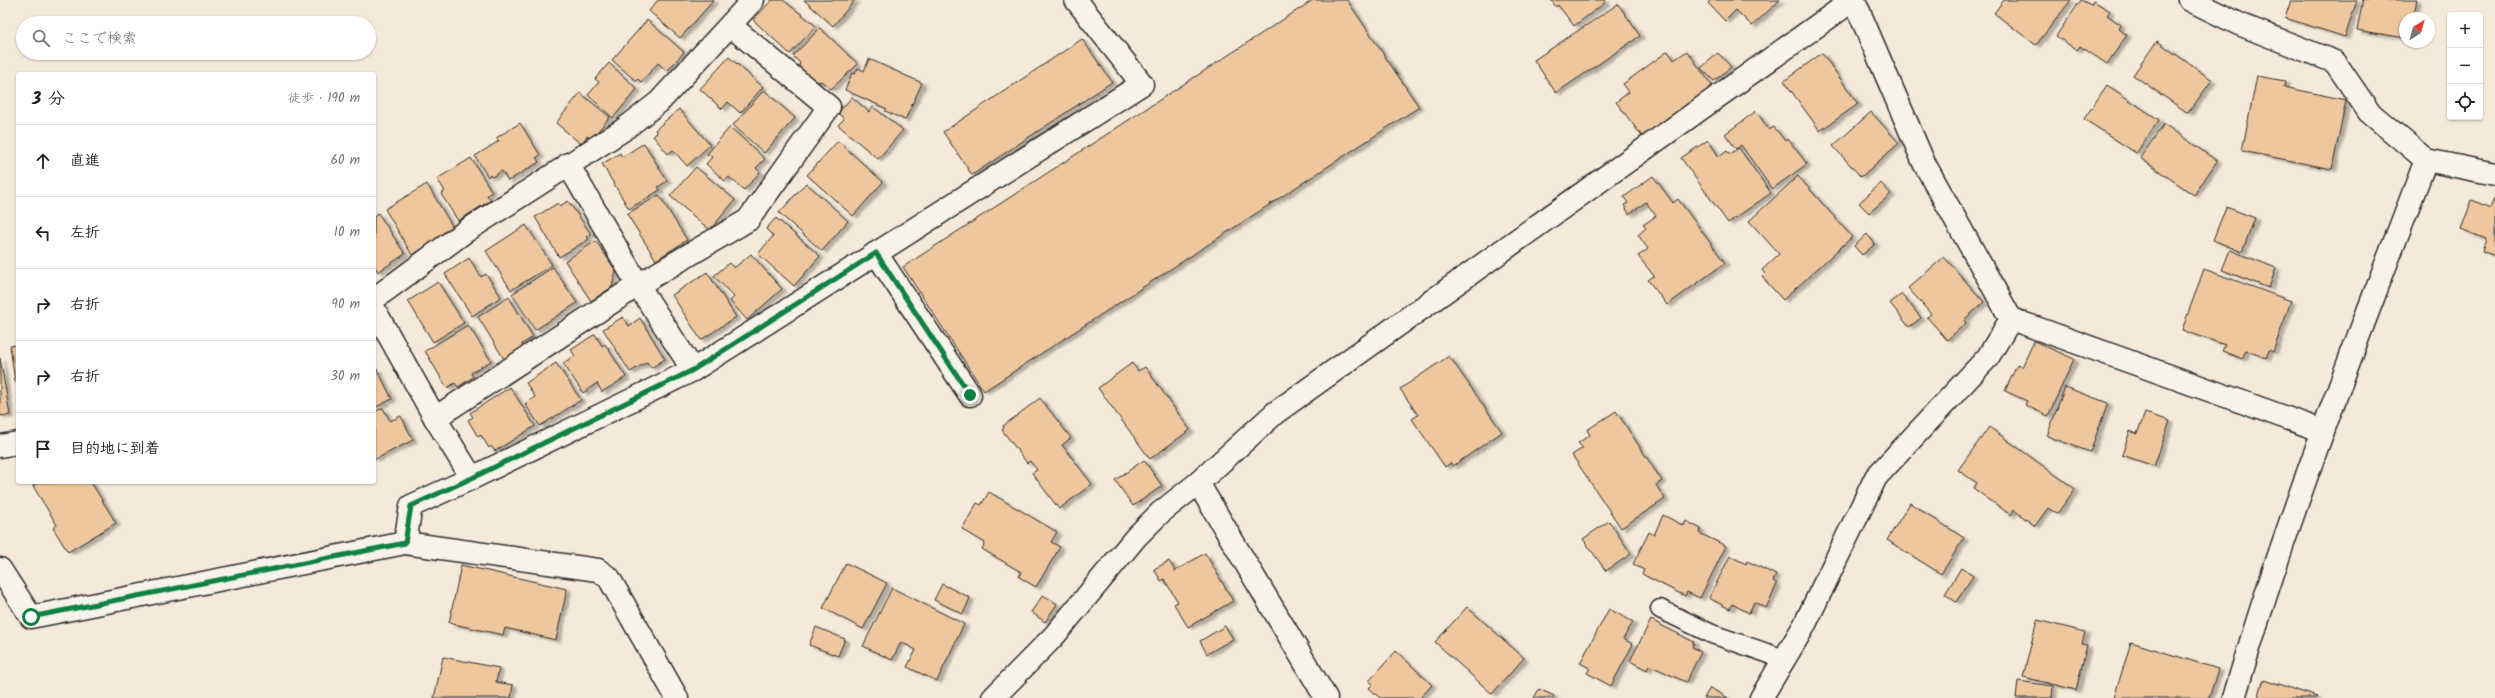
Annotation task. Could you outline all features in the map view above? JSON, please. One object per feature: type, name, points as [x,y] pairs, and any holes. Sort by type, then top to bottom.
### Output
[{"type":"street","points":[[376,298],[466,231],[622,130],[659,102],[731,26],[753,0]]},
{"type":"street","points":[[405,543],[411,506],[472,478],[693,370],[1142,84],[1076,0]]},
{"type":"street","points":[[993,698],[1054,636],[1136,537],[1160,513],[1198,483],[1275,413],[1853,0],[1924,163],[2011,320],[2323,432]]},
{"type":"street","points":[[2190,0],[2239,24],[2335,62],[2368,112],[2426,160],[2495,174]]},
{"type":"street","points":[[435,418],[638,285],[748,220],[829,107],[731,26]]},
{"type":"street","points":[[2234,698],[2255,625],[2323,432],[2426,160]]},
{"type":"street","points":[[568,164],[638,285],[693,370]]},
{"type":"street","points":[[876,253],[970,395]]},
{"type":"street","points":[[376,313],[435,418],[472,478]]},
{"type":"street","points":[[1761,698],[1804,626],[1876,477],[1988,358],[2011,320]]},
{"type":"street","points":[[0,446],[16,442]]},
{"type":"street","points":[[1198,483],[1326,698]]},
{"type":"street","points":[[0,569],[31,617],[405,543],[598,570],[609,578],[677,698]]},
{"type":"lane","points":[[1660,609],[1712,634],[1784,659]]},
{"type":"building","points":[[658,0],[714,0],[680,38],[649,11]]},
{"type":"building","points":[[772,0],[783,0],[816,26],[790,54],[753,20]]},
{"type":"building","points":[[804,0],[855,0],[833,26]]},
{"type":"building","points":[[1313,0],[1347,0],[1419,107],[984,391],[903,267]]},
{"type":"building","points":[[1551,0],[1605,0],[1606,2],[1574,26],[1558,5],[1556,7]]},
{"type":"building","points":[[1711,0],[1780,0],[1752,26],[1736,10],[1725,21],[1708,3]]},
{"type":"building","points":[[2004,0],[2071,0],[2036,45],[1994,13]]},
{"type":"building","points":[[2081,0],[2091,5],[2093,1],[2110,11],[2107,15],[2121,25],[2119,29],[2127,35],[2107,64],[2080,46],[2077,50],[2056,36]]},
{"type":"building","points":[[2291,0],[2357,0],[2345,37],[2285,18]]},
{"type":"building","points":[[2363,0],[2417,0],[2414,12],[2399,12],[2399,37],[2357,30]]},
{"type":"building","points":[[1618,4],[1640,36],[1556,93],[1534,60]]},
{"type":"building","points":[[647,20],[684,52],[667,71],[658,63],[641,82],[638,79],[636,81],[612,60]]},
{"type":"building","points":[[820,28],[858,64],[831,89],[821,81],[813,83],[798,70],[800,63],[793,56]]},
{"type":"building","points":[[1082,39],[1112,82],[972,175],[943,132]]},
{"type":"building","points":[[2157,41],[2212,80],[2188,113],[2133,75]]},
{"type":"building","points":[[1668,51],[1674,60],[1687,51],[1713,87],[1644,139],[1616,102],[1629,92],[1623,84]]},
{"type":"building","points":[[1718,53],[1731,67],[1714,81],[1701,68]]},
{"type":"building","points":[[1822,53],[1858,104],[1820,131],[1784,81]]},
{"type":"building","points":[[729,57],[763,87],[740,113],[728,102],[722,109],[700,89]]},
{"type":"building","points":[[869,59],[922,83],[905,120],[885,111],[887,109],[845,90],[852,73],[855,74],[858,68],[864,71]]},
{"type":"building","points":[[609,63],[637,89],[613,118],[588,95],[599,82],[595,79]]},
{"type":"building","points":[[2257,76],[2285,81],[2284,87],[2346,100],[2332,169],[2242,151]]},
{"type":"building","points":[[2107,85],[2159,120],[2136,153],[2084,119]]},
{"type":"building","points":[[764,90],[795,118],[764,153],[733,125]]},
{"type":"building","points":[[580,93],[610,117],[591,139],[587,136],[581,144],[556,123]]},
{"type":"building","points":[[852,97],[869,112],[873,107],[903,130],[878,159],[838,125],[844,119],[838,113]]},
{"type":"building","points":[[679,109],[710,145],[687,166],[673,150],[668,154],[653,136],[657,133],[655,130]]},
{"type":"building","points":[[1756,111],[1769,130],[1774,127],[1785,141],[1788,139],[1807,164],[1772,189],[1741,145],[1736,149],[1725,134]]},
{"type":"building","points":[[1871,112],[1899,143],[1861,177],[1833,146]]},
{"type":"building","points":[[520,123],[540,155],[536,158],[539,162],[508,181],[502,171],[492,177],[490,175],[488,177],[475,156],[499,141],[496,138]]},
{"type":"building","points":[[2164,124],[2217,161],[2194,195],[2140,158]]},
{"type":"building","points":[[730,127],[765,159],[756,168],[760,172],[744,190],[729,177],[725,181],[706,164],[712,157],[707,154]]},
{"type":"building","points":[[1708,140],[1719,157],[1727,151],[1730,154],[1739,148],[1771,193],[1728,223],[1681,158]]},
{"type":"building","points":[[838,141],[883,182],[853,216],[807,175]]},
{"type":"building","points":[[644,143],[667,181],[658,187],[660,190],[629,209],[602,164],[620,153],[622,157]]},
{"type":"building","points":[[471,158],[492,192],[487,195],[491,200],[458,221],[441,194],[445,191],[437,179]]},
{"type":"building","points":[[696,167],[735,200],[710,230],[670,196]]},
{"type":"building","points":[[1653,176],[1673,203],[1678,199],[1725,263],[1667,305],[1648,280],[1654,276],[1638,256],[1648,249],[1638,235],[1646,228],[1643,225],[1656,216],[1646,202],[1629,214],[1624,205],[1628,203],[1624,197]]},
{"type":"building","points":[[1798,176],[1852,237],[1783,300],[1762,277],[1765,274],[1762,270],[1779,254],[1749,221]]},
{"type":"building","points":[[806,183],[848,221],[822,251],[779,213]]},
{"type":"building","points":[[1881,183],[1891,194],[1869,213],[1859,203]]},
{"type":"building","points":[[427,184],[455,231],[412,255],[385,209]]},
{"type":"building","points":[[659,195],[687,240],[656,260],[627,214]]},
{"type":"building","points":[[2494,199],[2495,256],[2482,251],[2486,239],[2461,229],[2472,200],[2490,208]]},
{"type":"building","points":[[568,201],[591,234],[587,237],[589,239],[559,257],[535,217],[558,203],[560,206]]},
{"type":"building","points":[[2226,207],[2255,218],[2242,252],[2213,240]]},
{"type":"building","points":[[378,213],[405,254],[378,272],[376,268],[376,214]]},
{"type":"building","points":[[776,218],[820,256],[794,286],[758,254],[773,236],[766,229]]},
{"type":"building","points":[[526,225],[552,265],[511,290],[486,251]]},
{"type":"building","points":[[1867,234],[1875,244],[1862,255],[1854,246]]},
{"type":"building","points":[[596,241],[616,271],[612,287],[591,301],[565,261]]},
{"type":"building","points":[[2230,250],[2276,268],[2269,288],[2222,270]]},
{"type":"building","points":[[751,254],[782,289],[747,320],[730,301],[734,297],[714,276],[729,263],[734,268]]},
{"type":"building","points":[[1944,257],[1984,302],[1964,320],[1966,323],[1947,340],[1927,317],[1931,314],[1908,288]]},
{"type":"building","points":[[469,258],[481,277],[486,274],[501,297],[472,316],[445,274]]},
{"type":"building","points":[[553,267],[577,303],[535,330],[512,294]]},
{"type":"building","points":[[2204,269],[2291,301],[2273,352],[2269,350],[2266,358],[2246,350],[2242,359],[2222,351],[2225,345],[2182,330]]},
{"type":"building","points":[[707,272],[736,317],[701,340],[672,295]]},
{"type":"building","points":[[438,282],[464,323],[433,342],[408,301]]},
{"type":"building","points":[[1902,294],[1921,318],[1909,327],[1890,303]]},
{"type":"building","points":[[509,297],[533,337],[522,344],[523,348],[504,359],[478,317]]},
{"type":"building","points":[[623,317],[629,326],[640,318],[665,359],[651,368],[647,362],[630,372],[603,329]]},
{"type":"building","points":[[468,325],[491,361],[471,373],[473,377],[458,387],[455,383],[447,388],[425,351]]},
{"type":"building","points":[[595,334],[602,346],[605,344],[626,377],[602,392],[597,383],[583,393],[563,363],[575,356],[571,350]]},
{"type":"building","points":[[2034,341],[2074,359],[2048,416],[2025,405],[2027,401],[2005,391],[2017,365],[2022,367]]},
{"type":"building","points":[[16,345],[15,382],[10,346]]},
{"type":"building","points":[[1449,356],[1502,432],[1453,466],[1451,463],[1445,467],[1412,419],[1418,415],[1400,389]]},
{"type":"building","points":[[0,358],[10,415],[0,416]]},
{"type":"building","points":[[556,363],[581,400],[540,426],[525,404],[535,397],[526,383]]},
{"type":"building","points":[[1132,363],[1138,371],[1145,367],[1190,430],[1150,459],[1098,388]]},
{"type":"building","points":[[376,369],[392,399],[376,407]]},
{"type":"building","points":[[510,387],[535,426],[495,451],[491,446],[489,448],[481,435],[478,437],[468,420],[473,417],[470,413]]},
{"type":"building","points":[[2065,387],[2108,403],[2090,452],[2047,436]]},
{"type":"building","points":[[1040,398],[1071,438],[1062,445],[1092,484],[1059,509],[1032,473],[1037,470],[1030,461],[1027,463],[1002,430],[1004,428],[1003,426]]},
{"type":"building","points":[[383,408],[390,421],[401,416],[413,440],[376,459],[376,411]]},
{"type":"building","points":[[1616,411],[1662,481],[1656,485],[1665,499],[1621,528],[1572,455],[1583,448],[1578,443],[1590,435],[1587,430]]},
{"type":"building","points":[[2145,413],[2170,421],[2154,466],[2122,455],[2130,431],[2137,434]]},
{"type":"building","points":[[1989,427],[2075,489],[2057,514],[2048,508],[2035,526],[2014,510],[2011,515],[1973,488],[1977,483],[1958,470]]},
{"type":"building","points":[[1144,460],[1162,486],[1133,506],[1115,480]]},
{"type":"building","points":[[36,484],[92,484],[116,523],[68,552],[53,528],[57,525],[33,486]]},
{"type":"building","points":[[989,492],[1057,532],[1051,542],[1060,547],[1036,587],[1019,577],[1021,572],[982,549],[985,543],[962,529],[977,503],[981,505]]},
{"type":"building","points":[[1910,503],[1964,538],[1941,574],[1887,540]]},
{"type":"building","points":[[1663,515],[1684,526],[1686,521],[1701,529],[1699,533],[1726,546],[1700,598],[1687,592],[1685,596],[1642,574],[1644,570],[1633,564],[1649,532],[1654,535]]},
{"type":"building","points":[[1609,521],[1631,554],[1606,571],[1583,539]]},
{"type":"building","points":[[1205,553],[1233,601],[1188,627],[1174,604],[1178,602],[1164,579],[1161,581],[1154,569],[1169,561],[1175,571]]},
{"type":"building","points":[[1730,556],[1746,564],[1747,561],[1776,575],[1773,581],[1777,584],[1766,608],[1754,602],[1749,613],[1732,604],[1730,609],[1709,598]]},
{"type":"building","points":[[846,563],[887,583],[863,629],[823,608]]},
{"type":"building","points":[[461,565],[567,589],[556,640],[505,628],[503,635],[449,623]]},
{"type":"building","points":[[1961,568],[1973,576],[1956,602],[1945,594]]},
{"type":"building","points":[[942,584],[970,598],[963,614],[934,600]]},
{"type":"building","points":[[892,588],[964,624],[937,681],[907,667],[916,650],[901,642],[892,660],[863,646]]},
{"type":"building","points":[[1043,595],[1057,604],[1045,622],[1031,612]]},
{"type":"building","points":[[1467,607],[1524,658],[1492,694],[1435,642]]},
{"type":"building","points":[[1609,609],[1633,622],[1623,639],[1633,644],[1611,686],[1587,673],[1590,668],[1580,663]]},
{"type":"building","points":[[1651,620],[1694,642],[1692,647],[1701,652],[1686,682],[1649,665],[1647,670],[1630,661]]},
{"type":"building","points":[[2037,620],[2085,632],[2082,644],[2087,645],[2076,690],[2023,677]]},
{"type":"building","points":[[1225,626],[1233,639],[1207,654],[1200,641]]},
{"type":"building","points":[[816,627],[845,639],[838,656],[809,645]]},
{"type":"building","points":[[2131,642],[2218,669],[2209,698],[2114,698]]},
{"type":"building","points":[[1396,651],[1432,685],[1420,698],[1380,698],[1369,688],[1373,684],[1369,681]]},
{"type":"building","points":[[443,657],[499,668],[496,682],[513,685],[511,698],[434,698]]},
{"type":"building","points":[[2264,679],[2317,697],[2258,698]]},
{"type":"building","points":[[2018,681],[2053,686],[2052,698],[2016,698]]},
{"type":"building","points":[[1710,688],[1728,698],[1704,698]]},
{"type":"building","points":[[1539,689],[1554,696],[1553,698],[1534,698]]},
{"type":"route","points":[[31,617],[405,543],[411,506],[472,478],[693,370],[876,253],[970,395]]}]
